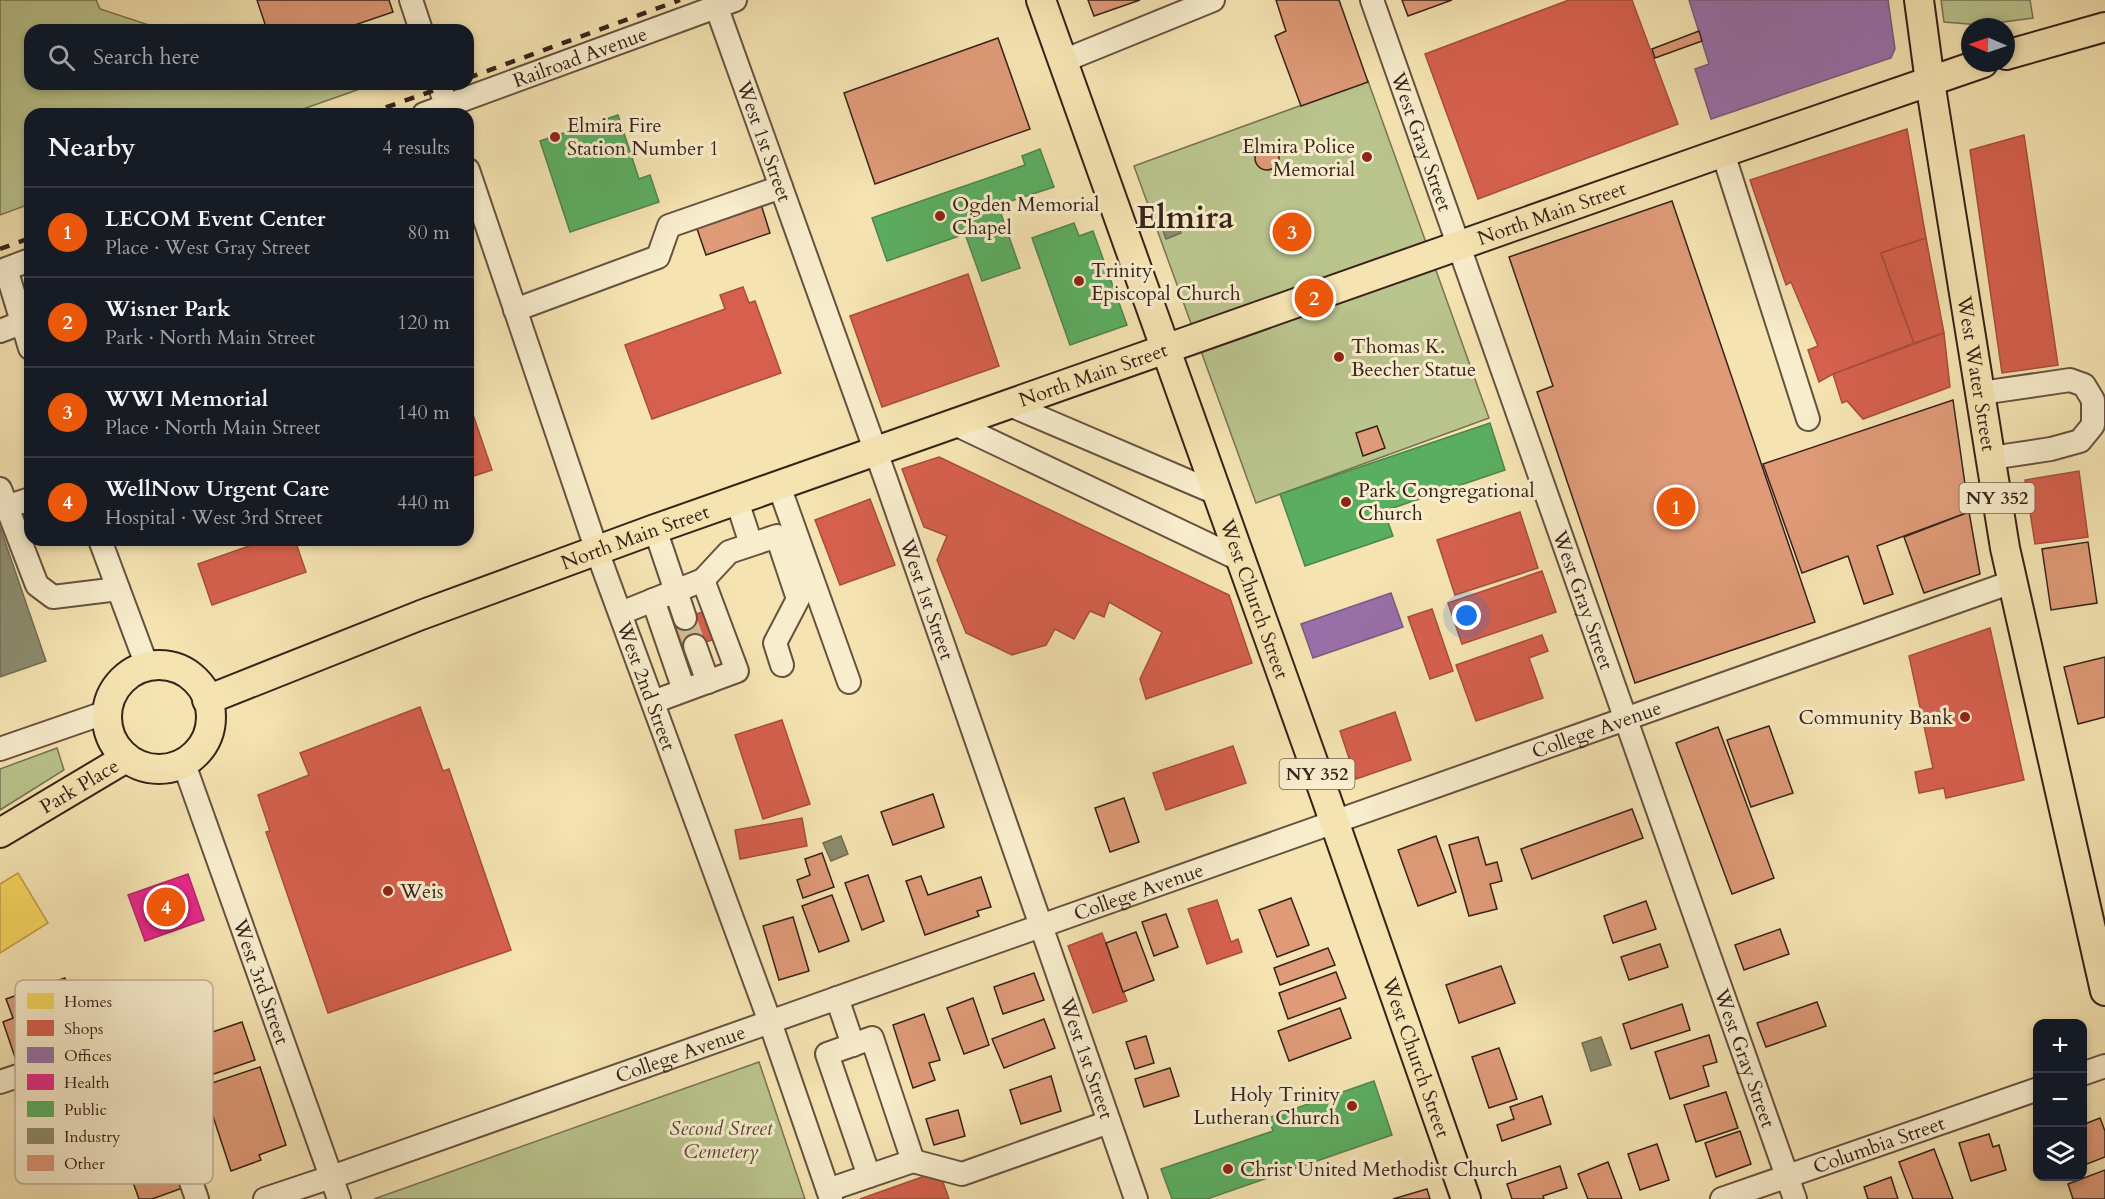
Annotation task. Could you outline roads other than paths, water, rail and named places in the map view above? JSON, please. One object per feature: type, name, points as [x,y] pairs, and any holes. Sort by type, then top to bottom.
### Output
[{"type":"main road","name":"West Church Street","points":[[1041,0],[1466,1199]]},
{"type":"main road","name":"West Water Street","points":[[1919,0],[1930,81],[2012,582],[2105,991]]},
{"type":"main road","points":[[2015,52],[2105,27]]},
{"type":"main road","name":"North Main Street","points":[[207,700],[422,615],[655,529],[1961,70]]},
{"type":"main road","points":[[160,665],[184,672],[194,679],[207,700],[210,724],[207,736],[202,747],[183,764],[160,770],[147,768],[126,758],[111,737],[107,724],[110,699],[124,678],[147,666],[160,665]]},
{"type":"main road","name":"Park Place","points":[[0,833],[126,758]]},
{"type":"street","points":[[411,0],[419,24]]},
{"type":"street","points":[[1063,61],[1213,0]]},
{"type":"street","name":"West Gray Street","points":[[1372,0],[1795,1199]]},
{"type":"street","name":"Railroad Avenue","points":[[453,108],[722,2]]},
{"type":"street","name":"West 1st Street","points":[[722,2],[781,187],[876,452],[1136,1199]]},
{"type":"street","points":[[441,90],[447,108]]},
{"type":"street","points":[[1723,153],[1808,419]]},
{"type":"street","points":[[515,309],[658,257],[669,226],[781,187]]},
{"type":"street","name":"West 2nd Street","points":[[474,203],[515,309],[597,551],[771,1022],[829,1195]]},
{"type":"street","points":[[24,262],[6,269],[10,327],[24,342]]},
{"type":"street","points":[[1981,393],[2070,380],[2084,385],[2093,400],[2092,424],[2080,441],[2051,449],[1991,458]]},
{"type":"street","points":[[1010,405],[1216,493]]},
{"type":"street","points":[[955,424],[1240,560]]},
{"type":"street","points":[[779,486],[849,682]]},
{"type":"street","points":[[24,500],[2,502],[37,585],[53,597],[118,589]]},
{"type":"street","points":[[737,501],[751,544]]},
{"type":"street","points":[[655,529],[685,618]]},
{"type":"street","points":[[621,613],[703,580],[729,552],[777,536],[798,598],[775,643],[782,665]]},
{"type":"street","points":[[102,546],[147,666]]},
{"type":"street","points":[[653,702],[737,671],[703,580]]},
{"type":"street","name":"College Avenue","points":[[265,1199],[2012,582]]},
{"type":"street","points":[[653,600],[684,690]]},
{"type":"street","points":[[695,646],[708,682]]},
{"type":"street","points":[[0,748],[107,712]]},
{"type":"street","name":"West 3rd Street","points":[[183,764],[339,1199]]},
{"type":"street","points":[[837,998],[853,1045]]},
{"type":"street","points":[[869,1176],[826,1053],[872,1038],[913,1161]]},
{"type":"street","points":[[2085,1073],[2105,1066]]},
{"type":"street","points":[[0,1082],[15,1077]]},
{"type":"street","name":"Columbia Street","points":[[1722,1199],[2033,1090]]},
{"type":"street","points":[[829,1195],[869,1176],[913,1161],[962,1174],[1109,1122]]},
{"type":"street","points":[[192,1184],[197,1199]]},
{"type":"tunnel","points":[[685,618],[695,646]]},
{"type":"railway","points":[[474,76],[680,0]]},
{"type":"railway","points":[[384,108],[435,90]]},
{"type":"railway","points":[[0,249],[24,240]]},
{"type":"place","name":"Elmira Fire Station Number 1","points":[[555,137]]},
{"type":"place","name":"Elmira Police Memorial","points":[[1367,157]]},
{"type":"place","name":"Ogden Memorial Chapel","points":[[940,216]]},
{"type":"place","name":"WWI Memorial","points":[[1292,232]]},
{"type":"place","name":"Trinity Episcopal Church","points":[[1079,281]]},
{"type":"place","name":"Wisner Park","points":[[1314,298]]},
{"type":"place","name":"Thomas K. Beecher Statue","points":[[1339,357]]},
{"type":"place","name":"Park Congregational Church","points":[[1346,502]]},
{"type":"place","name":"LECOM Event Center","points":[[1676,507]]},
{"type":"place","name":"Community Bank","points":[[1965,717]]},
{"type":"place","name":"Weis","points":[[388,891]]},
{"type":"place","name":"WellNow Urgent Care","points":[[166,907]]},
{"type":"place","name":"Holy Trinity Lutheran Church","points":[[1352,1106]]},
{"type":"place","name":"Christ United Methodist Church","points":[[1228,1169]]},
{"type":"district","name":"Elmira","points":[[1185,218]]},
{"type":"park label","name":"Second Street Cemetery","points":[[721,1140]]}]
